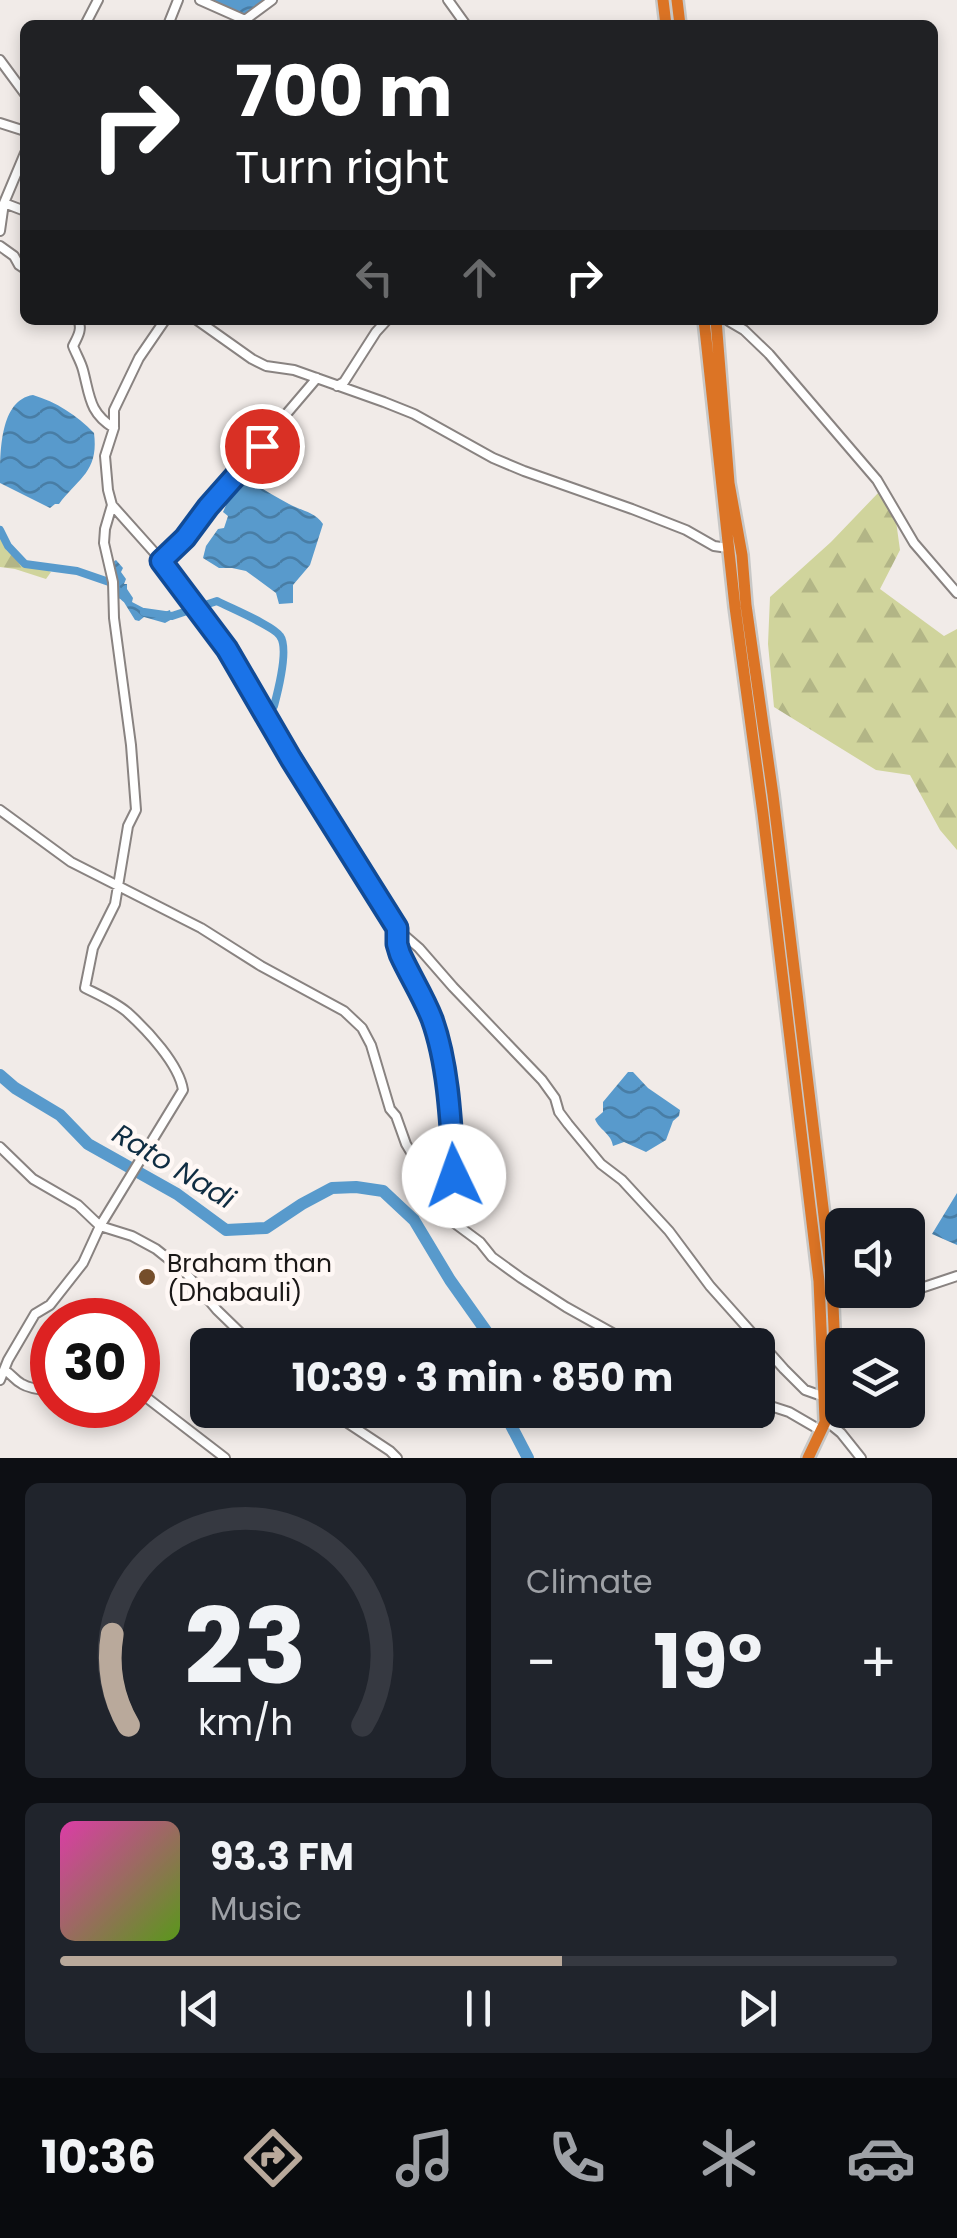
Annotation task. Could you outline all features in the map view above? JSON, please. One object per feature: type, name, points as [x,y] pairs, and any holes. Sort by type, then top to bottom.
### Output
[{"type":"highway","points":[[705,325],[728,548],[740,606],[828,1208]]},
{"type":"highway","points":[[716,325],[729,483],[742,554],[740,606],[819,1281],[822,1425]]},
{"type":"highway","points":[[808,1458],[837,1397],[835,1308]]},
{"type":"street","points":[[200,0],[245,20],[272,0]]},
{"type":"street","points":[[0,60],[20,87]]},
{"type":"street","points":[[0,231],[2,202],[20,163]]},
{"type":"street","points":[[0,246],[20,266]]},
{"type":"street","points":[[80,325],[73,346],[82,364],[90,400],[102,421],[114,428]]},
{"type":"street","points":[[2,1375],[35,1314],[50,1306],[83,1262],[182,1090],[180,1076],[125,1011],[84,988],[93,948],[114,904],[128,826],[136,810],[112,582],[104,544],[112,505],[105,456],[114,428],[114,410],[125,384],[162,325]]},
{"type":"street","points":[[204,325],[266,366],[294,370],[414,414],[493,458],[686,530],[714,546],[728,548]]},
{"type":"street","points":[[338,386],[382,325]]},
{"type":"street","points":[[736,325],[769,354],[877,480],[914,542],[957,593]]},
{"type":"street","points":[[161,561],[258,453],[265,439],[317,378]]},
{"type":"street","points":[[112,505],[161,561],[227,649],[397,928],[542,1080],[555,1098],[559,1112],[601,1164],[622,1180],[669,1230],[710,1286],[784,1370],[805,1390],[822,1396]]},
{"type":"street","points":[[0,810],[72,862],[201,928],[261,966],[334,1004],[353,1019],[371,1046],[390,1109],[406,1144],[450,1217],[492,1257],[604,1328]]},
{"type":"street","points":[[397,928],[400,954],[438,1040],[450,1111],[456,1209],[450,1217]]},
{"type":"street","points":[[0,1147],[33,1179],[103,1223],[156,1249],[186,1273],[236,1328]]},
{"type":"street","points":[[925,1287],[957,1276]]},
{"type":"street","points":[[2,1375],[12,1374],[30,1388]]},
{"type":"street","points":[[160,1408],[226,1458]]},
{"type":"street","points":[[775,1408],[841,1433],[861,1458]]},
{"type":"street","points":[[355,1428],[397,1458]]},
{"type":"green space","points":[[879,492],[896,521],[900,550],[880,589],[944,636],[957,629],[957,850],[940,830],[910,775],[876,770],[774,707],[768,644],[770,597]]},
{"type":"green space","points":[[0,533],[7,551],[51,572],[46,579],[0,567]]},
{"type":"water","points":[[209,0],[267,0],[246,15]]},
{"type":"water","points":[[33,395],[66,410],[94,433],[93,457],[86,473],[59,504],[50,508],[0,483],[8,417],[14,406]]},
{"type":"water","points":[[246,479],[323,524],[310,565],[293,585],[293,603],[279,604],[276,593],[246,571],[219,568],[203,558],[206,546],[218,529],[224,528],[228,516],[223,512],[237,481]]},
{"type":"water","points":[[116,560],[123,568],[124,584],[132,602],[157,615],[170,610],[174,618],[165,623],[144,617],[135,620],[122,599],[116,598],[116,580],[110,564]]},
{"type":"water","points":[[628,1072],[680,1110],[666,1140],[646,1152],[624,1142],[613,1146],[595,1119],[603,1112],[603,1102]]},
{"type":"water","points":[[957,1193],[957,1245],[932,1234]]},
{"type":"waterway","points":[[0,530],[8,546],[25,564],[77,571],[109,582],[125,598]]},
{"type":"waterway","points":[[144,612],[172,616],[217,601],[276,632],[283,650],[274,706]]},
{"type":"waterway","name":"Rato Nadi","points":[[0,1075],[60,1115],[88,1144],[177,1194],[226,1230],[266,1228],[332,1188],[383,1191],[414,1220],[484,1328]]},
{"type":"waterway","name":"Rato Nadi","points":[[512,1428],[528,1458]]},
{"type":"place","name":"Braham than (Dhabauli)","points":[[147,1277]]},
{"type":"route","points":[[262,446],[161,561],[227,649],[397,928],[400,954],[438,1040],[450,1111],[454,1176]]}]
